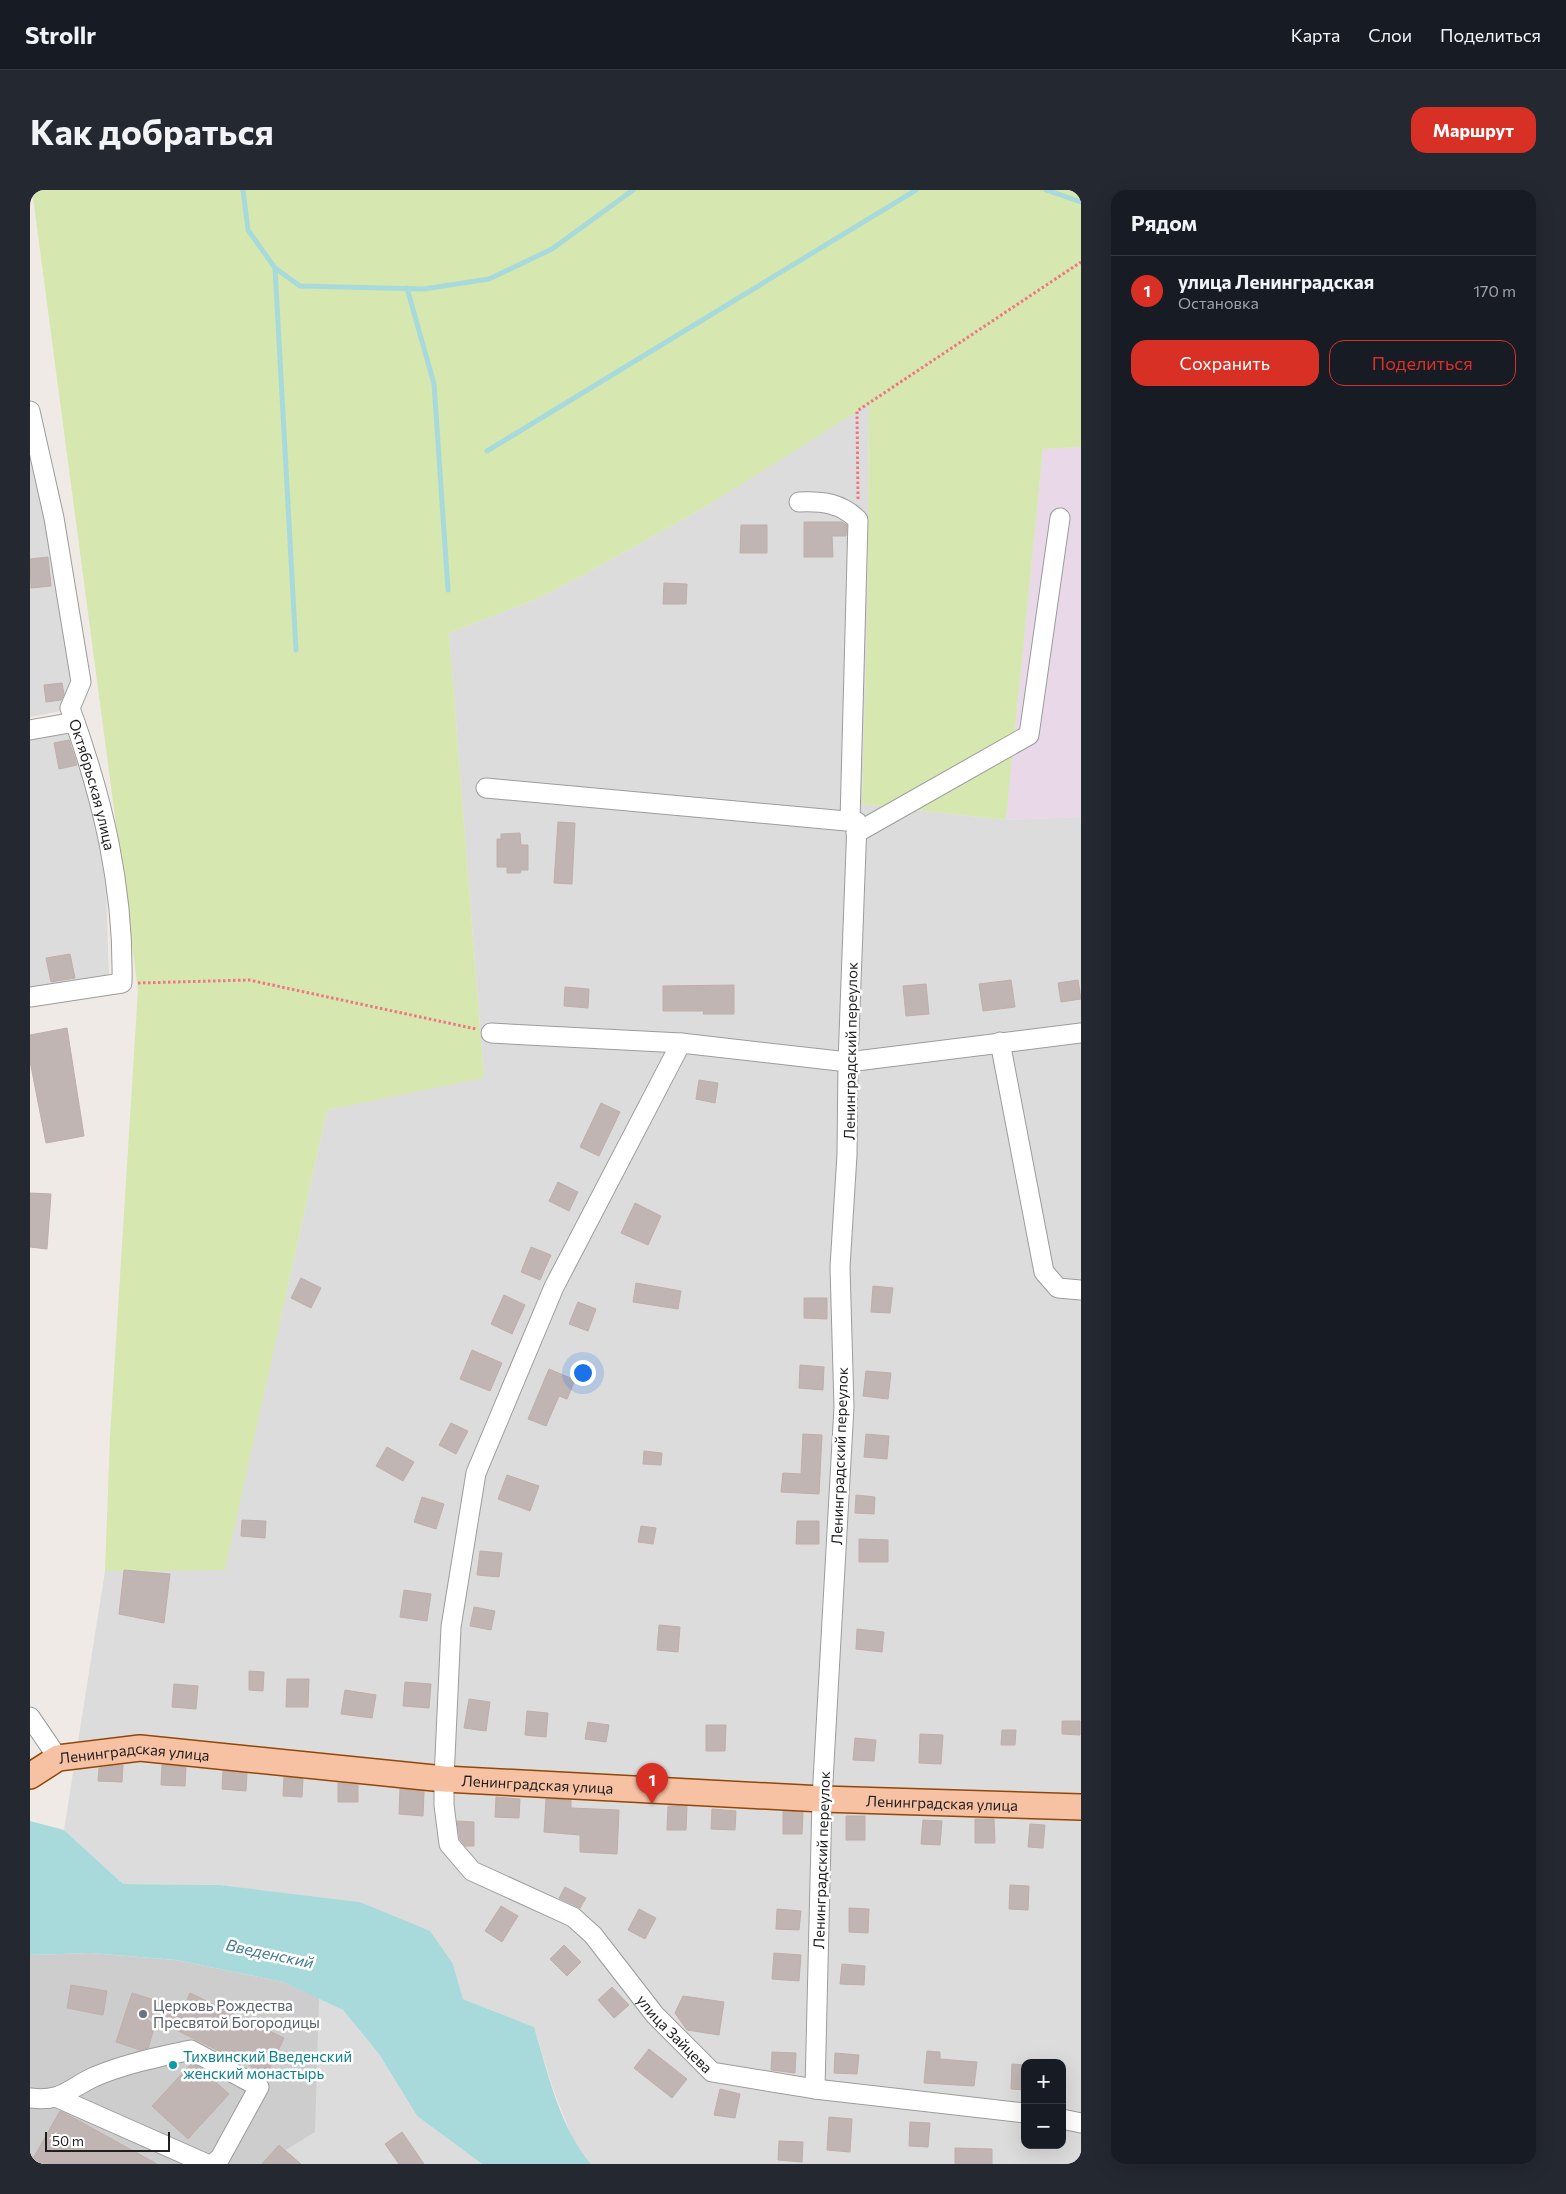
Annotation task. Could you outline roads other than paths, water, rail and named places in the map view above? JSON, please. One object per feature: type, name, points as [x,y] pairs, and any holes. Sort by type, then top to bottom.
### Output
[{"type":"main road","name":"Ленинградская улица","points":[[30,1776],[58,1758],[140,1748],[444,1779],[822,1799],[1081,1807]]},
{"type":"street","name":"Октябрьская улица","points":[[30,411],[54,518],[81,682],[70,708],[90,761],[115,864],[122,960],[122,983],[30,997]]},
{"type":"street","name":"Ленинградский переулок","points":[[799,502],[833,504],[849,511],[858,520],[847,1155],[840,1267],[844,1407],[822,1799],[815,2090]]},
{"type":"street","points":[[486,788],[854,825],[1029,735],[1060,518]]},
{"type":"street","points":[[30,730],[75,722]]},
{"type":"street","points":[[491,1033],[681,1043],[848,1062],[1000,1042],[1081,1034]]},
{"type":"street","points":[[1000,1042],[1044,1272],[1058,1288],[1081,1290]]},
{"type":"street","name":"улица Зайцева","points":[[681,1043],[554,1286],[476,1473],[451,1627],[444,1779],[444,1805],[449,1844],[472,1871],[573,1917],[593,1935],[655,2015],[712,2072],[815,2090],[1021,2113]]},
{"type":"street","points":[[30,1717],[58,1758]]},
{"type":"street","points":[[58,2098],[94,2077],[150,2059],[191,2050],[259,2088],[220,2158],[213,2164]]},
{"type":"street","points":[[30,2098],[58,2098],[207,2164]]},
{"type":"street","points":[[1066,2121],[1081,2123]]},
{"type":"water","name":"Введенский","points":[[30,1821],[64,1830],[123,1884],[220,1885],[360,1902],[430,1931],[453,1964],[463,1999],[534,2027],[550,2081],[563,2116],[580,2149],[591,2164],[482,2164],[417,2116],[379,2054],[343,2010],[283,1982],[176,1960],[90,1953],[30,1955]]},
{"type":"waterway","points":[[243,190],[248,230],[275,268],[300,286],[424,289],[489,279],[552,249],[633,190]]},
{"type":"waterway","points":[[487,451],[916,190]]},
{"type":"waterway","points":[[1046,190],[1081,202]]},
{"type":"waterway","points":[[275,268],[296,650]]},
{"type":"waterway","points":[[407,288],[434,384],[448,590]]},
{"type":"place","name":"улица Ленинградская","points":[[652,1804]]},
{"type":"place","name":"Церковь Рождества Пресвятой Богородицы","points":[[143,2014]]},
{"type":"place","name":"Тихвинский Введенский женский монастырь","points":[[173,2065]]}]
